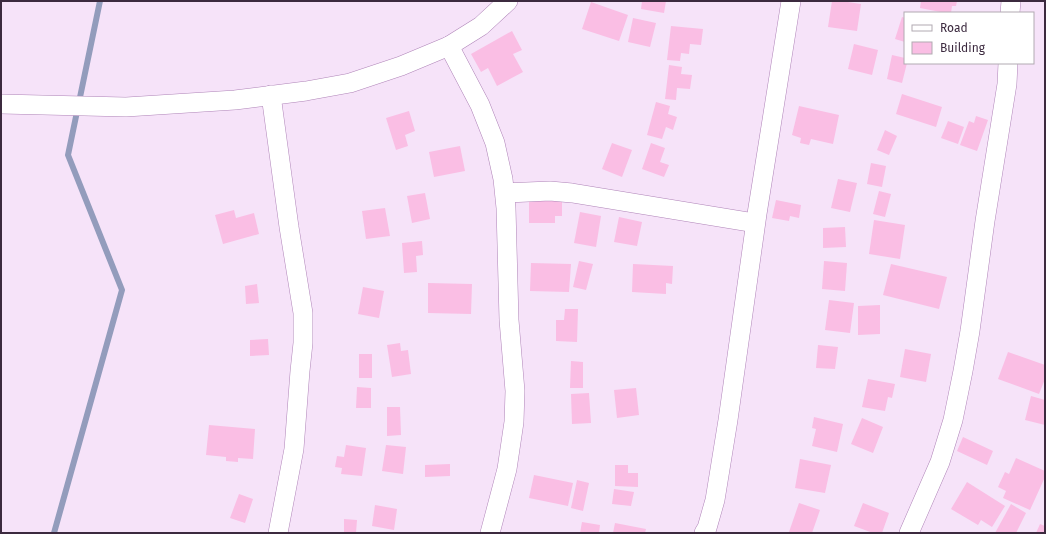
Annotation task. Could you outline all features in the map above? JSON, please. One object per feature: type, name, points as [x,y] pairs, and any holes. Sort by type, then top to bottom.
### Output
[{"type":"street","points":[[1,104],[126,107],[235,100],[306,91],[350,83],[401,66],[449,46],[481,26],[508,1]]},
{"type":"street","points":[[704,533],[714,500],[728,420],[755,224],[791,1]]},
{"type":"street","points":[[1010,12],[1011,1]]},
{"type":"street","points":[[449,46],[480,105],[495,143],[504,179],[510,320],[515,391],[514,422],[507,469],[490,533]]},
{"type":"street","points":[[909,533],[940,462],[953,420],[970,331],[985,221],[1007,84],[1008,64]]},
{"type":"street","points":[[270,95],[303,313],[303,343],[294,449],[278,533]]},
{"type":"street","points":[[505,193],[550,190],[755,224]]},
{"type":"building","points":[[642,1],[666,1],[664,13],[641,9]]},
{"type":"building","points":[[832,1],[861,4],[857,31],[828,27]]},
{"type":"building","points":[[921,1],[957,1],[956,6],[952,6],[951,12],[941,12],[920,8]]},
{"type":"building","points":[[591,2],[628,15],[619,41],[582,29]]},
{"type":"building","points":[[902,17],[904,18],[904,42],[895,39]]},
{"type":"building","points":[[633,18],[656,23],[650,47],[628,42]]},
{"type":"building","points":[[671,26],[703,29],[701,45],[690,44],[689,54],[681,53],[680,61],[667,60]]},
{"type":"building","points":[[512,31],[522,50],[513,54],[523,72],[497,86],[488,68],[481,72],[471,54]]},
{"type":"building","points":[[854,44],[878,50],[872,75],[848,69]]},
{"type":"building","points":[[892,55],[904,58],[904,64],[907,64],[902,83],[887,79]]},
{"type":"building","points":[[669,65],[682,67],[681,74],[692,75],[690,89],[677,88],[676,100],[665,99]]},
{"type":"building","points":[[902,94],[942,107],[936,127],[896,114]]},
{"type":"building","points":[[656,102],[670,106],[668,114],[677,117],[673,130],[666,127],[662,139],[647,135]]},
{"type":"building","points":[[799,106],[839,115],[833,144],[811,139],[809,145],[800,143],[801,138],[792,135]]},
{"type":"building","points":[[409,111],[415,131],[405,135],[408,146],[396,150],[386,118]]},
{"type":"building","points":[[976,116],[988,120],[977,151],[960,145],[969,121],[974,123]]},
{"type":"building","points":[[948,121],[964,127],[958,144],[941,138]]},
{"type":"building","points":[[885,130],[897,136],[889,155],[877,150]]},
{"type":"building","points":[[612,143],[632,150],[622,177],[602,169]]},
{"type":"building","points":[[651,143],[665,148],[660,162],[669,165],[664,177],[642,169]]},
{"type":"building","points":[[460,146],[465,171],[434,177],[429,152]]},
{"type":"building","points":[[871,163],[886,166],[882,187],[867,184]]},
{"type":"building","points":[[838,179],[857,183],[850,212],[831,208]]},
{"type":"building","points":[[879,191],[891,194],[885,217],[873,214]]},
{"type":"building","points":[[425,193],[430,219],[412,223],[407,196]]},
{"type":"building","points":[[529,193],[562,193],[562,216],[555,216],[555,223],[529,223]]},
{"type":"building","points":[[776,200],[801,205],[799,218],[790,216],[789,221],[772,218]]},
{"type":"building","points":[[385,208],[390,236],[366,239],[362,211]]},
{"type":"building","points":[[234,210],[236,218],[254,213],[259,234],[223,244],[215,215]]},
{"type":"building","points":[[580,212],[601,216],[596,247],[574,243]]},
{"type":"building","points":[[619,217],[642,222],[637,246],[614,242]]},
{"type":"building","points":[[874,220],[905,225],[900,259],[869,254]]},
{"type":"building","points":[[845,227],[846,247],[823,248],[823,228]]},
{"type":"building","points":[[422,241],[423,255],[416,256],[417,272],[404,273],[402,243]]},
{"type":"building","points":[[579,261],[593,264],[586,290],[573,287]]},
{"type":"building","points":[[824,261],[847,263],[845,291],[822,289]]},
{"type":"building","points":[[531,263],[571,264],[569,292],[530,291]]},
{"type":"building","points":[[633,264],[673,266],[672,284],[666,283],[666,294],[632,292]]},
{"type":"building","points":[[891,264],[947,277],[939,309],[883,295]]},
{"type":"building","points":[[428,283],[472,284],[471,314],[428,313]]},
{"type":"building","points":[[257,284],[259,303],[246,304],[245,286]]},
{"type":"building","points":[[363,287],[384,291],[379,318],[358,314]]},
{"type":"building","points":[[829,300],[854,303],[850,333],[825,330]]},
{"type":"building","points":[[880,305],[880,334],[858,335],[858,306]]},
{"type":"building","points":[[565,309],[578,309],[577,342],[556,341],[556,320],[564,320]]},
{"type":"building","points":[[268,339],[269,355],[250,356],[250,340]]},
{"type":"building","points":[[400,343],[401,351],[408,350],[411,374],[392,377],[387,345]]},
{"type":"building","points":[[818,345],[838,347],[835,369],[816,368]]},
{"type":"building","points":[[905,349],[931,354],[926,382],[900,377]]},
{"type":"building","points":[[1008,352],[1045,365],[1045,379],[1039,394],[998,379]]},
{"type":"building","points":[[359,354],[372,354],[372,378],[359,378]]},
{"type":"building","points":[[571,361],[583,362],[583,388],[570,388]]},
{"type":"building","points":[[868,379],[895,384],[892,398],[888,397],[885,411],[862,407]]},
{"type":"building","points":[[357,387],[371,388],[371,408],[356,408]]},
{"type":"building","points":[[636,388],[639,415],[617,418],[614,390]]},
{"type":"building","points":[[589,393],[591,423],[572,424],[571,394]]},
{"type":"building","points":[[1031,396],[1045,400],[1045,425],[1025,420]]},
{"type":"building","points":[[387,407],[400,407],[401,435],[387,436]]},
{"type":"building","points":[[814,417],[843,424],[837,452],[812,446],[816,429],[812,428]]},
{"type":"building","points":[[862,418],[883,427],[873,453],[851,444]]},
{"type":"building","points":[[209,425],[255,429],[253,459],[238,458],[238,462],[226,461],[226,457],[206,455]]},
{"type":"building","points":[[963,437],[993,451],[987,465],[957,451]]},
{"type":"building","points":[[346,445],[366,448],[362,476],[341,474],[342,468],[335,467],[337,456],[344,457]]},
{"type":"building","points":[[386,445],[406,447],[403,474],[382,471]]},
{"type":"building","points":[[1016,458],[1045,471],[1045,477],[1030,510],[1003,498],[1006,491],[998,487],[1005,472],[1009,474]]},
{"type":"building","points":[[800,459],[831,465],[825,493],[795,488]]},
{"type":"building","points":[[450,464],[450,476],[425,477],[425,465]]},
{"type":"building","points":[[615,465],[628,465],[628,473],[638,473],[638,487],[615,486]]},
{"type":"building","points":[[534,475],[573,483],[568,506],[529,498]]},
{"type":"building","points":[[577,480],[589,483],[583,511],[571,508]]},
{"type":"building","points":[[967,482],[1005,506],[992,527],[981,520],[978,525],[951,509]]},
{"type":"building","points":[[614,489],[634,492],[631,506],[612,504]]},
{"type":"building","points":[[239,494],[253,499],[245,523],[230,518]]},
{"type":"building","points":[[799,503],[820,510],[812,533],[789,532]]},
{"type":"building","points":[[863,503],[889,513],[882,533],[873,533],[854,526]]},
{"type":"building","points":[[1011,504],[1026,513],[1016,533],[995,533]]},
{"type":"building","points":[[375,505],[397,509],[394,530],[372,526]]},
{"type":"building","points":[[344,519],[357,520],[356,533],[344,533]]},
{"type":"building","points":[[582,522],[600,525],[599,533],[580,533]]},
{"type":"building","points":[[615,523],[646,529],[645,533],[613,533]]},
{"type":"building","points":[[1040,524],[1045,526],[1045,533],[1036,533]]},
{"type":"waterway","points":[[54,533],[122,290],[68,155],[100,1]]}]
